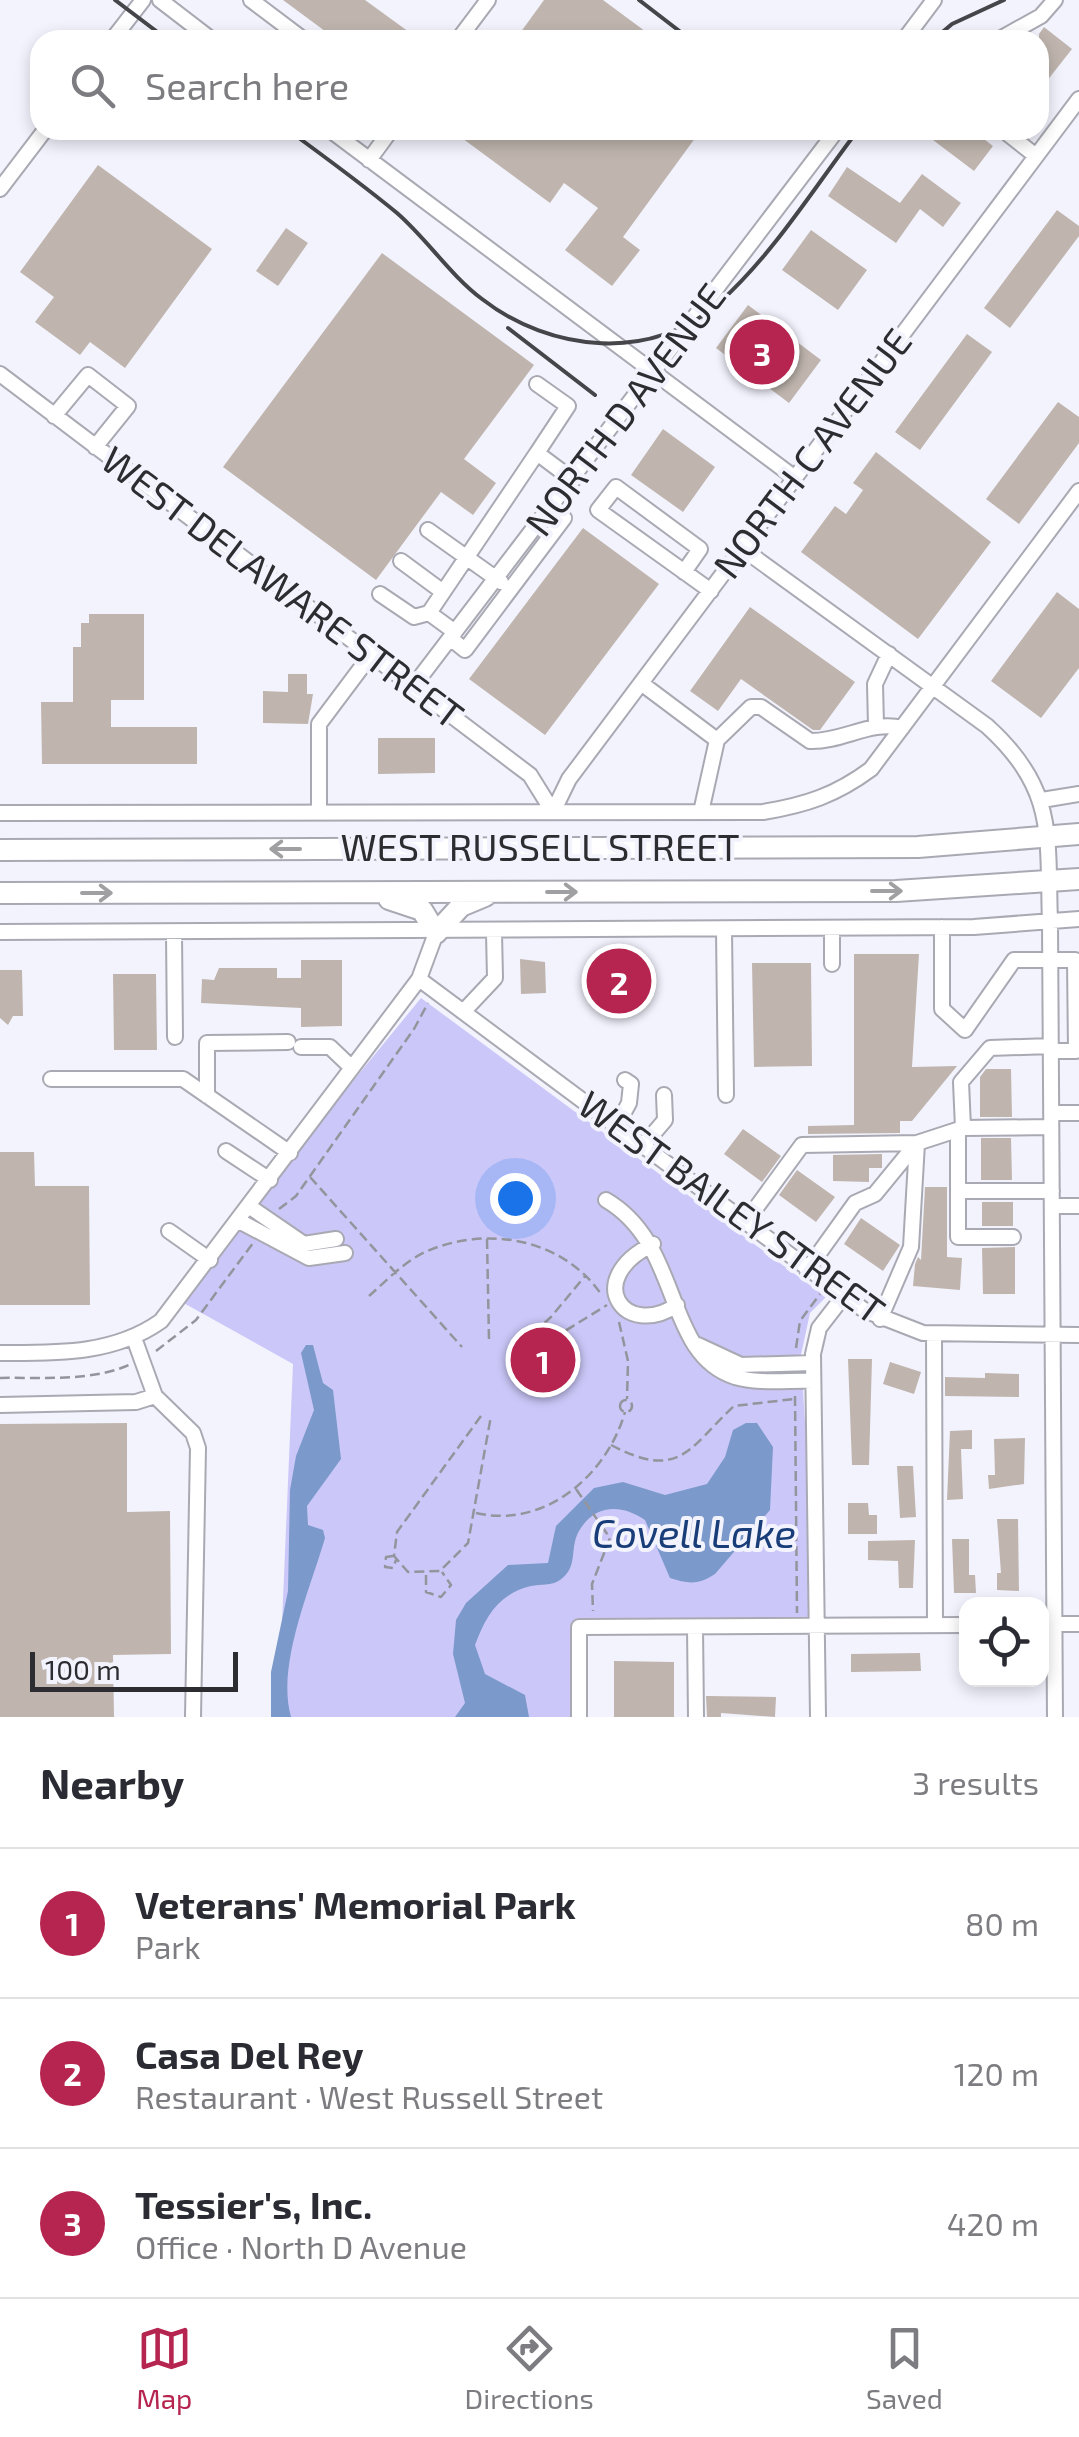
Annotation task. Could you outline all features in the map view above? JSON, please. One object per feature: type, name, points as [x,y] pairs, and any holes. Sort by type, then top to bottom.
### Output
[{"type":"highway","name":"WEST RUSSELL STREET","points":[[0,850],[918,847],[1079,834]]},
{"type":"highway","name":"WEST RUSSELL STREET","points":[[0,894],[914,890],[1079,879]]},
{"type":"highway","points":[[325,892],[412,904],[422,910],[436,933],[461,906],[512,892]]},
{"type":"street","points":[[120,30],[143,0]]},
{"type":"street","points":[[160,0],[199,30]]},
{"type":"street","points":[[251,0],[291,30]]},
{"type":"street","points":[[912,30],[934,0]]},
{"type":"street","points":[[1016,30],[1041,16],[1055,0]]},
{"type":"street","points":[[464,30],[482,2]]},
{"type":"street","name":"NORTH C AVENUE","points":[[1049,138],[1079,98]]},
{"type":"street","points":[[0,189],[37,140]]},
{"type":"street","points":[[343,140],[795,478]]},
{"type":"street","points":[[369,160],[384,140]]},
{"type":"street","name":"NORTH D AVENUE","points":[[412,688],[830,140]]},
{"type":"street","points":[[1015,140],[1036,156]]},
{"type":"street","name":"NORTH C AVENUE","points":[[553,812],[568,778],[1048,140]]},
{"type":"street","name":"WEST DELAWARE STREET","points":[[0,374],[530,774],[553,812]]},
{"type":"street","points":[[54,416],[88,375],[128,406],[95,446]]},
{"type":"street","points":[[380,594],[414,617],[429,613],[568,406],[537,384]]},
{"type":"street","points":[[537,453],[573,480]]},
{"type":"street","points":[[684,572],[700,549],[616,487],[598,510],[684,572],[711,591]]},
{"type":"street","name":"WEST RUSSELL STREET","points":[[0,813],[763,812],[808,805],[842,790],[871,768],[1079,491]]},
{"type":"street","points":[[429,613],[465,650],[564,518],[553,505]]},
{"type":"street","points":[[428,530],[511,589]]},
{"type":"street","points":[[743,549],[933,685],[1012,748],[1042,800],[1047,839],[1051,1049],[1048,1597]]},
{"type":"street","points":[[402,561],[443,592]]},
{"type":"street","points":[[876,726],[876,684],[890,654]]},
{"type":"street","points":[[319,812],[319,724],[370,656]]},
{"type":"street","points":[[641,683],[718,740]]},
{"type":"street","points":[[701,812],[718,740],[751,706],[761,707],[810,742],[844,738],[876,726],[902,728]]},
{"type":"street","points":[[1042,800],[1079,794]]},
{"type":"street","points":[[0,932],[724,930],[1050,924],[1079,918]]},
{"type":"street","points":[[942,927],[942,1009],[965,1030],[1014,960],[1075,960],[1076,1051],[990,1048],[961,1082],[958,1237],[1013,1237]]},
{"type":"street","points":[[832,928],[832,964]]},
{"type":"street","points":[[724,930],[726,1095]]},
{"type":"street","points":[[174,932],[174,1037]]},
{"type":"street","points":[[464,1012],[495,978],[494,932]]},
{"type":"street","points":[[0,1353],[88,1350],[134,1338],[161,1321],[419,979],[436,933]]},
{"type":"street","name":"WEST BAILEY STREET","points":[[419,979],[828,1286],[880,1319],[934,1334],[1079,1335]]},
{"type":"street","points":[[207,1096],[208,1043],[330,1047],[352,1068]]},
{"type":"street","points":[[52,1079],[183,1079],[290,1153]]},
{"type":"street","points":[[616,1127],[629,1103],[631,1084],[626,1080]]},
{"type":"street","points":[[642,1146],[665,1120],[664,1095]]},
{"type":"street","points":[[745,1223],[802,1145],[916,1143],[960,1129],[1051,1120],[1079,1113]]},
{"type":"street","points":[[807,1270],[855,1203],[876,1194],[916,1143]]},
{"type":"street","points":[[880,1319],[911,1247],[916,1143]]},
{"type":"street","points":[[226,1151],[270,1180]]},
{"type":"street","points":[[958,1191],[1052,1198],[1079,1206]]},
{"type":"street","points":[[606,1200],[626,1212],[652,1244],[694,1342],[716,1369],[739,1378],[795,1372],[813,1363]]},
{"type":"street","points":[[250,1207],[304,1244],[336,1238]]},
{"type":"street","points":[[240,1221],[309,1258],[345,1254]]},
{"type":"street","points":[[168,1231],[210,1260]]},
{"type":"street","points":[[652,1244],[628,1256],[615,1282],[617,1299],[622,1307],[638,1314],[666,1312],[676,1305]]},
{"type":"street","points":[[818,1717],[813,1363],[820,1328],[843,1296]]},
{"type":"street","points":[[934,1334],[935,1625]]},
{"type":"street","points":[[134,1338],[155,1396],[194,1433],[198,1448],[193,1717]]},
{"type":"street","points":[[795,1372],[813,1381]]},
{"type":"street","points":[[0,1405],[136,1402],[155,1396]]},
{"type":"street","points":[[1049,1624],[1079,1624]]},
{"type":"street","points":[[579,1717],[586,1628],[959,1625]]},
{"type":"street","points":[[695,1627],[696,1717]]},
{"type":"street","points":[[1049,1640],[1054,1717]]},
{"type":"path","points":[[310,1177],[462,1347]]},
{"type":"path","points":[[486,1238],[489,1340]]},
{"type":"path","points":[[369,1296],[422,1253],[465,1239],[486,1238],[537,1246],[586,1274],[616,1315],[628,1361],[627,1399],[632,1406],[625,1412],[612,1445],[576,1489],[524,1512],[474,1513]]},
{"type":"path","points":[[511,1353],[551,1317],[586,1274]]},
{"type":"path","points":[[798,1626],[795,1372],[800,1320],[828,1286]]},
{"type":"path","points":[[515,1362],[608,1304]]},
{"type":"path","points":[[625,1412],[620,1404],[627,1399]]},
{"type":"path","points":[[612,1445],[640,1458],[674,1460],[697,1448],[734,1406],[796,1399]]},
{"type":"path","points":[[481,1416],[396,1532],[395,1557],[408,1572],[440,1571],[468,1543],[492,1416]]},
{"type":"path","points":[[474,1426],[488,1430]]},
{"type":"path","points":[[576,1489],[598,1516],[610,1542],[592,1584],[586,1628]]},
{"type":"path","points":[[426,1574],[426,1592],[441,1597],[451,1585],[440,1571]]},
{"type":"shaded area","points":[[421,998],[826,1297],[810,1313],[801,1355],[817,1626],[579,1628],[579,1717],[278,1717],[293,1364],[180,1301],[250,1207]]},
{"type":"water","points":[[306,1345],[313,1345],[323,1383],[333,1390],[341,1459],[307,1506],[308,1525],[323,1530],[325,1538],[291,1650],[291,1717],[271,1717],[271,1672],[288,1591],[290,1490],[296,1456],[314,1410],[301,1353]]},
{"type":"water","name":"Covell Lake","points":[[746,1423],[757,1423],[773,1447],[770,1510],[715,1574],[693,1582],[670,1578],[645,1520],[618,1509],[601,1511],[579,1531],[566,1575],[553,1583],[520,1590],[502,1601],[489,1616],[475,1645],[485,1674],[525,1695],[529,1717],[455,1717],[465,1703],[453,1654],[456,1620],[466,1603],[508,1565],[548,1563],[556,1526],[594,1488],[623,1482],[665,1495],[707,1484],[725,1457],[733,1430]]},
{"type":"building","points":[[283,0],[365,0],[406,30],[324,30]]},
{"type":"building","points":[[544,0],[603,0],[644,30],[522,30]]},
{"type":"building","points":[[1049,31],[1072,49],[1049,78]]},
{"type":"building","points":[[465,140],[694,140],[623,237],[640,250],[612,286],[565,250],[598,208],[564,183],[550,203]]},
{"type":"building","points":[[933,140],[985,140],[993,146],[974,171]]},
{"type":"building","points":[[98,165],[212,249],[125,368],[90,342],[80,355],[35,322],[54,297],[20,272]]},
{"type":"building","points":[[847,167],[900,203],[922,174],[961,203],[943,227],[920,209],[896,243],[828,196]]},
{"type":"building","points":[[1057,210],[1079,226],[1079,236],[1010,328],[984,308]]},
{"type":"building","points":[[286,228],[308,243],[278,286],[256,271]]},
{"type":"building","points":[[811,230],[867,270],[838,310],[782,270]]},
{"type":"building","points":[[382,253],[534,365],[464,459],[496,483],[473,515],[441,492],[376,580],[223,467]]},
{"type":"building","points":[[748,305],[821,360],[789,403],[716,348]]},
{"type":"building","points":[[967,334],[992,352],[920,450],[895,432]]},
{"type":"building","points":[[1058,402],[1079,417],[1079,443],[1019,524],[986,499]]},
{"type":"building","points":[[663,429],[715,467],[683,512],[631,475]]},
{"type":"building","points":[[876,452],[991,542],[918,639],[801,552],[835,506],[846,514],[863,490],[853,483]]},
{"type":"building","points":[[583,528],[659,584],[545,735],[469,679]]},
{"type":"building","points":[[1057,592],[1079,609],[1079,668],[1041,718],[991,681]]},
{"type":"building","points":[[750,607],[855,682],[820,730],[813,730],[741,679],[718,711],[690,691]]},
{"type":"building","points":[[89,614],[144,614],[144,700],[111,700],[111,727],[197,727],[197,764],[42,764],[41,702],[73,702],[73,647],[81,647],[81,623],[89,623]]},
{"type":"building","points":[[288,674],[307,674],[307,694],[313,694],[308,724],[263,723],[263,691],[288,692]]},
{"type":"building","points":[[378,738],[435,738],[435,773],[378,774]]},
{"type":"building","points":[[854,954],[919,954],[912,1067],[957,1066],[912,1121],[900,1121],[900,1133],[808,1134],[808,1126],[854,1125]]},
{"type":"building","points":[[630,956],[640,960],[641,1001],[628,1001],[628,1007],[598,1003],[598,960]]},
{"type":"building","points":[[520,959],[545,962],[546,993],[521,994]]},
{"type":"building","points":[[301,960],[342,960],[342,1026],[301,1027],[301,1008],[201,1003],[202,979],[214,980],[219,968],[277,968],[277,978],[301,978]]},
{"type":"building","points":[[752,963],[811,963],[812,1066],[754,1067]]},
{"type":"building","points":[[0,970],[22,970],[23,1016],[13,1016],[8,1025],[0,1018]]},
{"type":"building","points":[[113,974],[156,974],[157,1050],[114,1050]]},
{"type":"building","points":[[986,1069],[1011,1069],[1012,1117],[980,1117],[980,1077]]},
{"type":"building","points":[[743,1129],[781,1156],[762,1182],[724,1154]]},
{"type":"building","points":[[981,1138],[1011,1138],[1012,1180],[981,1180]]},
{"type":"building","points":[[0,1152],[34,1152],[35,1186],[89,1186],[90,1305],[0,1305]]},
{"type":"building","points":[[882,1154],[882,1168],[869,1168],[869,1182],[833,1181],[833,1155]]},
{"type":"building","points":[[797,1170],[835,1197],[816,1222],[779,1195]]},
{"type":"building","points":[[925,1187],[947,1187],[947,1257],[962,1258],[960,1290],[913,1286],[915,1264],[918,1257],[921,1260]]},
{"type":"building","points":[[982,1202],[1013,1202],[1013,1226],[982,1226]]},
{"type":"building","points":[[861,1218],[900,1245],[883,1271],[844,1244]]},
{"type":"building","points":[[1015,1247],[1015,1294],[983,1294],[982,1248]]},
{"type":"building","points":[[848,1359],[872,1359],[869,1465],[852,1465]]},
{"type":"building","points":[[890,1362],[921,1372],[914,1394],[883,1384]]},
{"type":"building","points":[[985,1373],[1019,1374],[1019,1397],[945,1396],[945,1377],[985,1378]]},
{"type":"building","points":[[127,1423],[127,1512],[170,1511],[171,1654],[113,1655],[114,1717],[0,1717],[0,1424]]},
{"type":"building","points":[[972,1430],[972,1449],[961,1449],[963,1499],[947,1500],[950,1431]]},
{"type":"building","points":[[1025,1438],[1024,1484],[989,1489],[988,1475],[995,1475],[994,1439]]},
{"type":"building","points":[[897,1466],[913,1466],[916,1517],[900,1518]]},
{"type":"building","points":[[848,1503],[868,1503],[869,1515],[877,1515],[877,1534],[848,1534]]},
{"type":"building","points":[[997,1519],[1018,1519],[1019,1591],[997,1590],[997,1573],[1001,1573]]},
{"type":"building","points":[[952,1539],[969,1539],[969,1575],[975,1575],[976,1593],[954,1593]]},
{"type":"building","points":[[915,1540],[913,1588],[899,1588],[898,1561],[868,1560],[868,1541]]},
{"type":"building","points":[[920,1653],[921,1671],[851,1672],[851,1654]]},
{"type":"building","points":[[614,1661],[674,1662],[674,1717],[614,1717]]},
{"type":"building","points":[[706,1696],[776,1697],[775,1717],[721,1713],[721,1717],[707,1717]]},
{"type":"railway","points":[[115,0],[155,30]]},
{"type":"railway","points":[[639,0],[678,30]]},
{"type":"railway","points":[[945,30],[1004,0]]},
{"type":"railway","points":[[302,140],[397,213],[482,299],[538,330],[601,343],[633,342],[664,335],[693,322],[720,302],[776,241],[851,140]]},
{"type":"railway","points":[[508,328],[595,395]]},
{"type":"place","name":"Tessier's, Inc.","points":[[762,352]]},
{"type":"place","name":"Casa Del Rey","points":[[619,981]]},
{"type":"place","name":"Veterans' Memorial Park","points":[[543,1360]]}]
